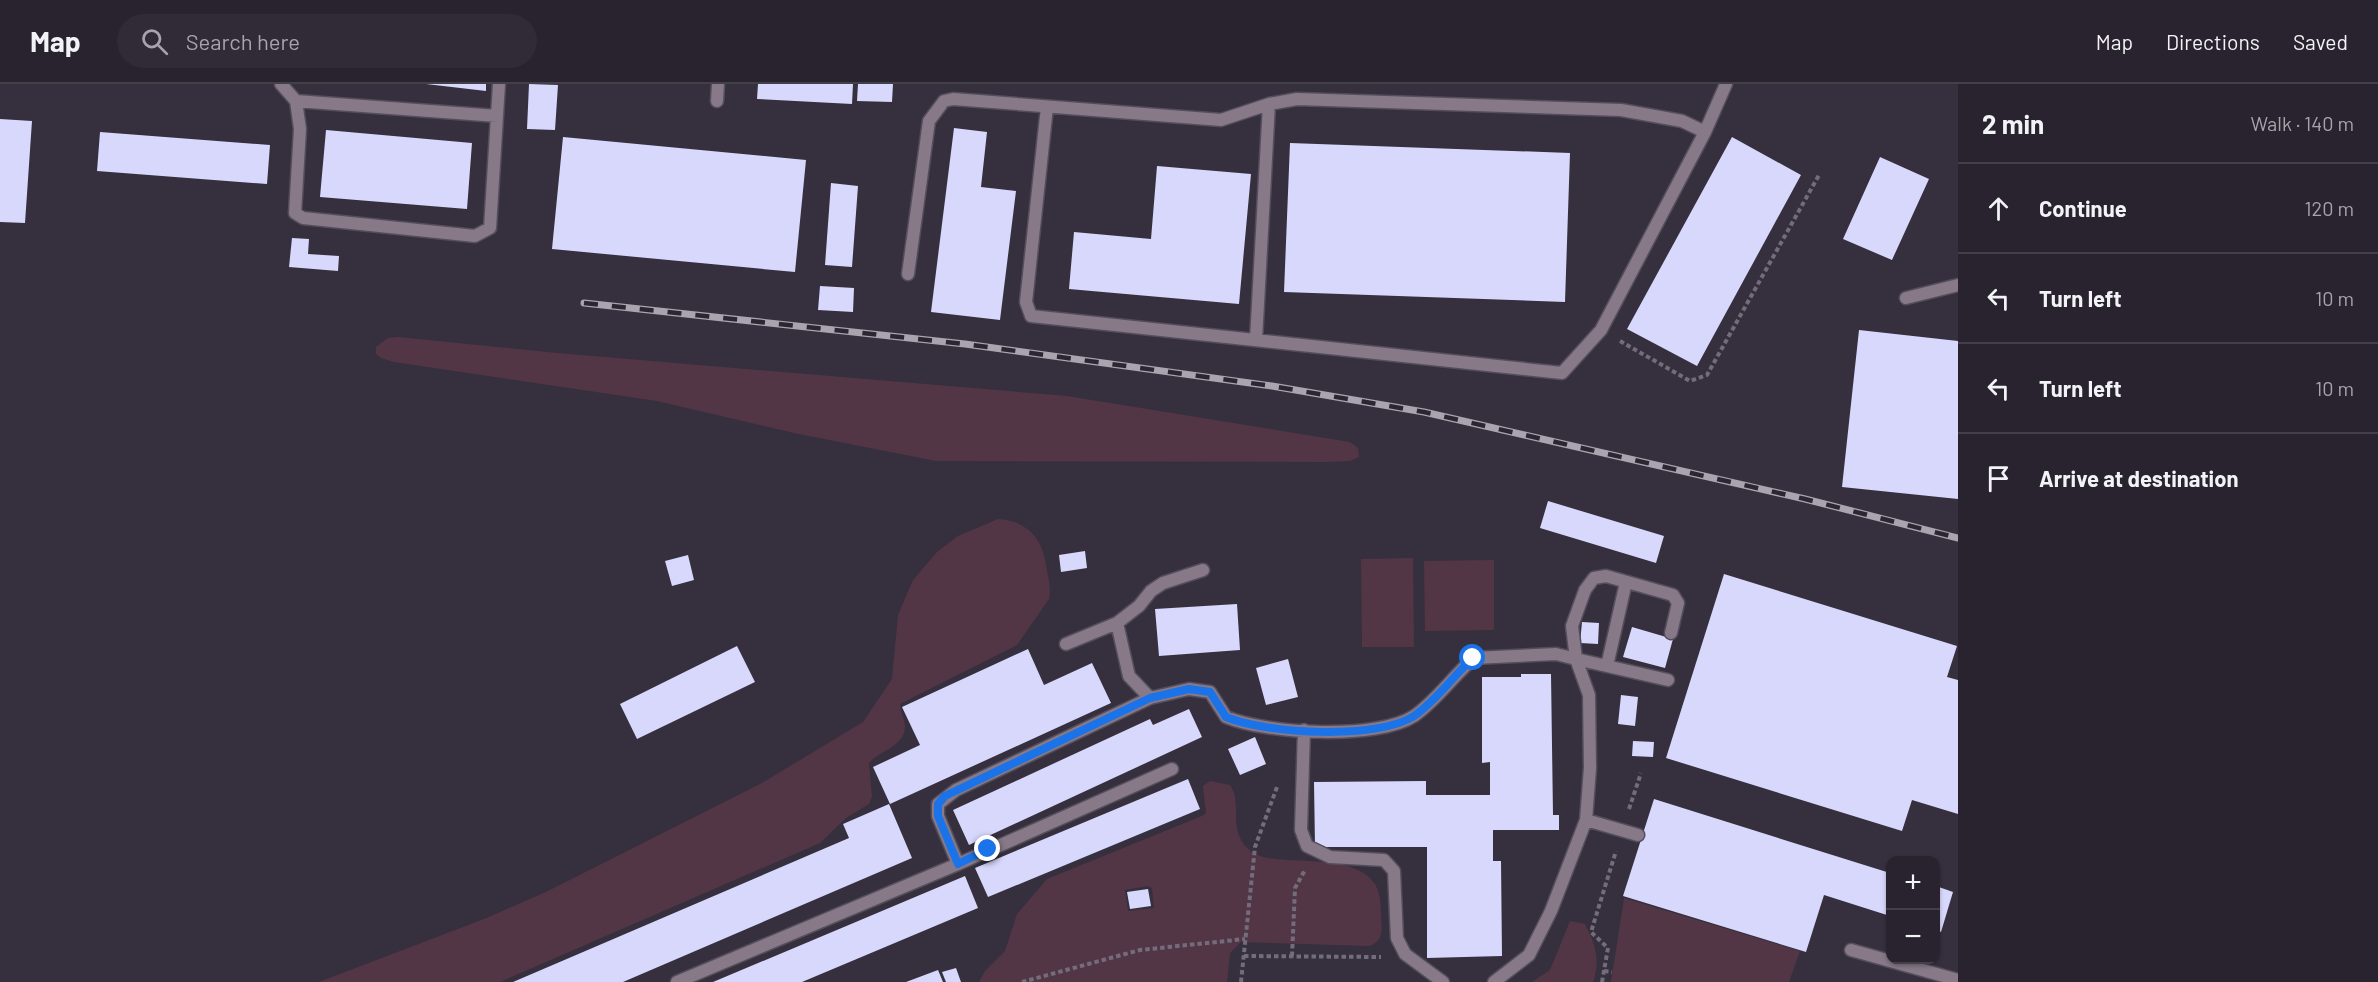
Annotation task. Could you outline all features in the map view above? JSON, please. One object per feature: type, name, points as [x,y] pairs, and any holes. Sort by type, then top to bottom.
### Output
[{"type":"lane","points":[[281,84],[296,101],[300,129],[296,213],[303,218],[475,236],[490,228],[500,84]]},
{"type":"lane","points":[[717,101],[718,84]]},
{"type":"lane","points":[[1047,107],[1026,302],[1031,316],[1562,373],[1601,330],[1705,132],[1726,84]]},
{"type":"lane","points":[[908,274],[929,121],[944,101],[952,99],[1221,120],[1269,104],[1297,99],[1621,110],[1682,121],[1705,132]]},
{"type":"lane","points":[[296,101],[497,116]]},
{"type":"lane","points":[[1256,340],[1269,104]]},
{"type":"lane","points":[[1906,298],[1958,285]]},
{"type":"lane","points":[[1066,644],[1117,622],[1139,606],[1151,591],[1162,583],[1203,570]]},
{"type":"lane","points":[[1494,982],[1529,956],[1551,911],[1586,820],[1590,768],[1589,695],[1576,659],[1572,626],[1586,590],[1594,579],[1606,576],[1673,595],[1678,603],[1671,633]]},
{"type":"lane","points":[[1606,666],[1626,582]]},
{"type":"lane","points":[[1117,622],[1129,676],[1150,698]]},
{"type":"lane","points":[[958,864],[938,816],[938,804],[945,796],[1150,698],[1200,689],[1210,692],[1226,717],[1239,722],[1304,730],[1362,730],[1397,725],[1428,705],[1469,662],[1480,656],[1556,654],[1668,681]]},
{"type":"lane","points":[[1304,730],[1301,830],[1307,846],[1330,858],[1384,860],[1394,871],[1397,938],[1401,948],[1405,954],[1443,982]]},
{"type":"lane","points":[[677,982],[958,864],[1172,768]]},
{"type":"lane","points":[[1586,820],[1638,835]]},
{"type":"lane","points":[[1851,950],[1958,980]]},
{"type":"path","points":[[1601,330],[1690,381],[1707,375],[1819,175]]},
{"type":"path","points":[[1602,982],[1608,948],[1591,932],[1641,773]]},
{"type":"path","points":[[1241,982],[1256,847],[1279,778]]},
{"type":"path","points":[[1292,956],[1295,888]]},
{"type":"path","points":[[1022,982],[1140,950],[1245,939]]},
{"type":"path","points":[[1244,956],[1392,957]]},
{"type":"path","points":[[1604,971],[1612,972]]},
{"type":"shaded area","points":[[398,337],[557,353],[1067,396],[1350,442],[1358,448],[1359,457],[1350,461],[1325,462],[936,461],[794,433],[657,401],[394,362],[376,354],[376,347],[388,338]]},
{"type":"shaded area","points":[[998,519],[1027,528],[1039,542],[1043,550],[1050,585],[1049,599],[1017,645],[900,704],[905,724],[904,734],[896,744],[869,763],[872,797],[869,804],[846,818],[820,843],[500,982],[319,982],[484,919],[546,892],[762,783],[863,722],[892,679],[898,615],[913,580],[937,552],[958,536]]},
{"type":"shaded area","points":[[1413,558],[1414,647],[1362,647],[1361,559]]},
{"type":"shaded area","points":[[1494,560],[1494,630],[1425,631],[1424,561]]},
{"type":"shaded area","points":[[1210,781],[1230,785],[1236,801],[1239,836],[1252,852],[1274,859],[1335,863],[1358,870],[1368,876],[1377,888],[1380,901],[1381,932],[1377,941],[1370,946],[1241,942],[1230,953],[1227,982],[979,982],[985,971],[1005,951],[1017,914],[1047,879],[1202,816],[1206,813],[1203,786]],"holes":[[[1148,886],[1152,888],[1154,908],[1128,911],[1125,890]]]},
{"type":"shaded area","points":[[1624,898],[1800,951],[1789,982],[1611,982]]},
{"type":"shaded area","points":[[1570,921],[1585,924],[1592,938],[1597,959],[1593,982],[1532,982],[1550,970]]},
{"type":"building","points":[[426,84],[486,84],[486,91]]},
{"type":"building","points":[[529,84],[558,85],[555,130],[527,129]]},
{"type":"building","points":[[758,84],[853,84],[852,104],[757,99]]},
{"type":"building","points":[[858,84],[893,84],[892,102],[857,101]]},
{"type":"building","points":[[0,119],[32,121],[25,223],[0,222]]},
{"type":"building","points":[[954,128],[987,132],[981,187],[1016,191],[1000,320],[931,312]]},
{"type":"building","points":[[326,130],[472,143],[467,209],[320,197]]},
{"type":"building","points":[[100,132],[270,145],[267,184],[97,171]]},
{"type":"building","points":[[563,137],[806,160],[795,272],[552,249]]},
{"type":"building","points":[[1732,137],[1801,175],[1697,366],[1627,329]]},
{"type":"building","points":[[1290,143],[1570,153],[1565,302],[1284,292]]},
{"type":"building","points":[[1880,157],[1929,179],[1892,260],[1843,239]]},
{"type":"building","points":[[1157,166],[1251,174],[1239,304],[1069,289],[1074,232],[1151,239]]},
{"type":"building","points":[[831,183],[858,186],[852,267],[825,265]]},
{"type":"building","points":[[292,238],[309,239],[308,254],[339,256],[338,271],[289,267]]},
{"type":"building","points":[[820,286],[854,288],[853,312],[818,310]]},
{"type":"building","points":[[1859,330],[1958,341],[1958,499],[1842,487]]},
{"type":"building","points":[[1548,501],[1664,536],[1656,563],[1540,528]]},
{"type":"building","points":[[1085,551],[1087,568],[1061,572],[1059,555]]},
{"type":"building","points":[[688,555],[694,580],[672,586],[665,561]]},
{"type":"building","points":[[1724,574],[1957,646],[1947,677],[1958,680],[1958,814],[1912,800],[1902,831],[1666,758]]},
{"type":"building","points":[[1237,604],[1240,650],[1159,656],[1155,609]]},
{"type":"building","points":[[1582,622],[1599,623],[1598,644],[1580,643]]},
{"type":"building","points":[[1632,627],[1673,639],[1665,668],[1623,657]]},
{"type":"building","points":[[737,646],[755,682],[637,739],[620,704]]},
{"type":"building","points":[[1028,649],[1044,685],[1092,663],[1111,703],[890,804],[873,767],[920,745],[902,707]]},
{"type":"building","points":[[1288,659],[1298,697],[1266,705],[1256,668]]},
{"type":"building","points":[[1521,674],[1551,674],[1553,815],[1559,815],[1559,830],[1493,830],[1493,861],[1501,861],[1502,956],[1427,958],[1427,847],[1315,847],[1314,782],[1426,781],[1426,795],[1490,795],[1490,762],[1482,763],[1482,677],[1521,677]]},
{"type":"building","points":[[1621,695],[1638,697],[1635,726],[1618,724]]},
{"type":"building","points":[[1189,709],[1202,737],[969,845],[953,810],[1150,719],[1153,725]]},
{"type":"building","points":[[1255,737],[1266,764],[1240,775],[1228,749]]},
{"type":"building","points":[[1633,741],[1654,742],[1653,757],[1632,756]]},
{"type":"building","points":[[1188,779],[1200,809],[988,897],[975,868]]},
{"type":"building","points":[[1654,799],[1886,872],[1886,915],[1824,895],[1806,952],[1623,896]]},
{"type":"building","points":[[889,804],[912,858],[623,982],[513,982],[849,838],[843,824]]},
{"type":"building","points":[[965,876],[978,908],[802,982],[713,982]]},
{"type":"building","points":[[1940,887],[1953,892],[1940,932]]},
{"type":"building","points":[[1148,889],[1151,906],[1130,909],[1127,892]]},
{"type":"building","points":[[956,968],[961,982],[946,982],[942,972]]},
{"type":"building","points":[[938,970],[943,982],[906,982]]},
{"type":"railway","points":[[584,303],[965,344],[1272,386],[1424,412],[1805,499],[1958,538]]},
{"type":"route","points":[[988,849],[958,864],[938,816],[938,804],[945,796],[1150,698],[1189,689],[1200,689],[1210,692],[1226,717],[1257,726],[1304,730],[1381,729],[1397,725],[1414,716],[1428,705],[1473,658]]}]
